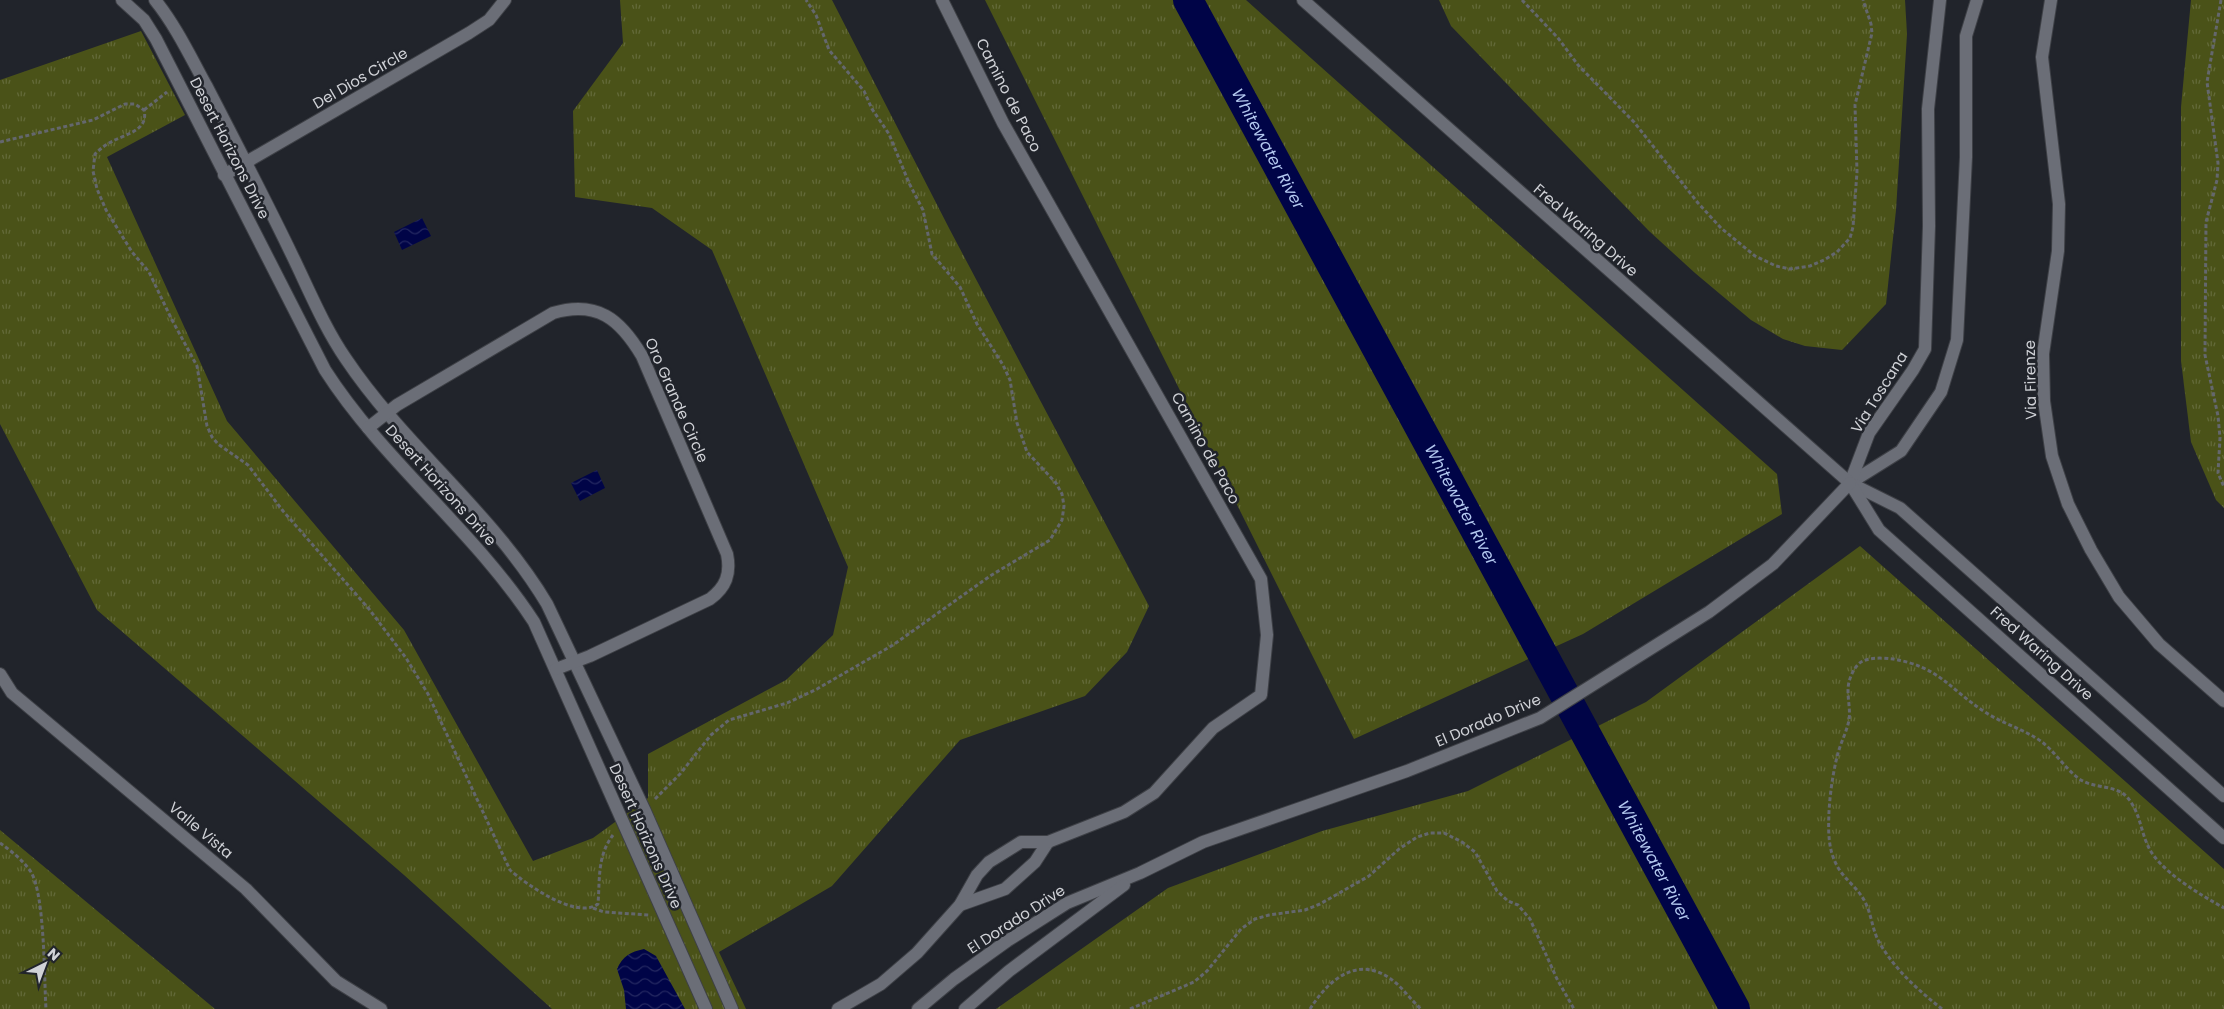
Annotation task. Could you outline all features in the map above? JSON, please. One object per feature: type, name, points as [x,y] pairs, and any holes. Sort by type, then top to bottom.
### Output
[{"type":"street","name":"Desert Horizons Drive","points":[[122,0],[144,20],[156,39],[325,370],[340,393],[368,428],[518,597],[534,622],[706,1009]]},
{"type":"street","name":"Desert Horizons Drive","points":[[155,0],[164,11],[187,50],[246,162],[335,341],[361,380],[387,413],[500,538],[532,578],[547,604],[732,1009]]},
{"type":"street","name":"Del Dios Circle","points":[[224,175],[469,33],[489,20],[505,0]]},
{"type":"street","name":"Camino de Paco","points":[[838,1009],[881,984],[917,953],[960,905],[977,875],[989,862],[1021,842],[1048,842],[1124,812],[1154,793],[1213,728],[1261,695],[1267,635],[1261,579],[1002,123],[942,0]]},
{"type":"street","name":"Fred Waring Drive","points":[[1303,0],[1850,483],[1900,508],[2224,796]]},
{"type":"street","name":"Via Toscana","points":[[1850,483],[1869,433],[1914,370],[1925,349],[1929,226],[1928,109],[1940,0]]},
{"type":"street","points":[[1850,483],[1901,451],[1940,392],[1957,340],[1962,275],[1966,157],[1966,36],[1977,0]]},
{"type":"street","name":"Via Firenze","points":[[2051,0],[2042,57],[2059,204],[2058,251],[2043,354],[2044,401],[2052,456],[2068,504],[2091,550],[2119,597],[2159,644],[2224,701]]},
{"type":"street","name":"Oro Grande Circle","points":[[368,428],[387,413],[553,313],[566,309],[587,308],[610,318],[630,336],[642,356],[728,554],[730,567],[728,576],[719,593],[710,599],[556,669]]},
{"type":"street","name":"Fred Waring Drive","points":[[1850,483],[1879,530],[2224,838]]},
{"type":"street","name":"El Dorado Drive","points":[[918,1009],[1007,941],[1067,903],[1140,873],[1203,842],[1407,772],[1540,718],[1709,612],[1773,564],[1850,483]]},
{"type":"street","name":"Valle Vista","points":[[0,674],[12,693],[246,889],[336,981],[381,1009]]},
{"type":"street","name":"Camino de Paco","points":[[960,905],[1005,889],[1035,862],[1048,842]]},
{"type":"street","name":"El Dorado Drive","points":[[964,1009],[1009,971],[1140,873]]},
{"type":"path","points":[[650,803],[680,774],[711,735],[723,724],[735,718],[787,702],[817,689],[893,645],[990,576],[1050,540],[1062,520],[1064,506],[1062,494],[1056,482],[1027,452],[1017,422],[1010,380],[1003,365],[977,324],[960,287],[932,254],[923,210],[909,183],[889,134],[872,109],[861,86],[830,50],[816,15],[806,0]]},
{"type":"path","points":[[1522,0],[1558,38],[1578,66],[1634,122],[1698,204],[1721,228],[1754,256],[1776,266],[1790,269],[1810,266],[1837,252],[1850,238],[1853,227],[1857,172],[1855,105],[1872,34],[1871,24],[1863,0]]},
{"type":"path","points":[[2221,0],[2207,82],[2218,163],[2217,180],[2206,222],[2206,355],[2218,416],[2220,438],[2218,473],[2224,487]]},
{"type":"path","points":[[144,110],[158,101],[178,82]]},
{"type":"path","points":[[0,142],[93,120],[125,104],[135,104],[144,110],[146,116],[143,123],[137,129],[112,141],[95,154],[93,171],[97,189],[106,210],[132,252],[149,272],[197,366],[207,426],[212,437],[218,444],[248,465],[283,511],[363,602],[406,658],[428,694],[510,870],[524,882],[553,899],[581,909],[592,908],[604,912],[641,916],[662,913]]},
{"type":"path","points":[[1942,1009],[1915,987],[1878,941],[1864,900],[1834,863],[1831,853],[1828,824],[1830,796],[1838,754],[1849,721],[1849,682],[1854,670],[1862,661],[1875,658],[1888,659],[1923,667],[1941,677],[1984,711],[2044,743],[2079,779],[2090,785],[2112,789],[2123,794],[2132,803],[2140,818],[2149,849],[2160,863],[2178,878],[2224,908]]},
{"type":"path","points":[[592,908],[598,904],[604,847],[617,832]]},
{"type":"path","points":[[1130,1009],[1194,982],[1207,970],[1241,929],[1255,919],[1305,910],[1320,904],[1370,876],[1399,849],[1417,838],[1430,833],[1444,833],[1462,842],[1475,852],[1497,891],[1518,905],[1530,919],[1557,979],[1574,1009]]},
{"type":"path","points":[[0,843],[21,860],[31,872],[38,894],[46,1009]]},
{"type":"path","points":[[1310,1009],[1322,990],[1337,978],[1356,969],[1378,971],[1396,983],[1421,1009]]},
{"type":"green space","points":[[620,0],[832,0],[950,230],[1149,606],[1127,652],[1085,696],[960,740],[832,886],[719,952],[746,1009],[552,1009],[404,875],[97,610],[0,424],[0,80],[141,31],[185,115],[107,157],[227,421],[404,630],[533,861],[593,838],[648,798],[648,754],[786,680],[833,635],[848,567],[712,250],[652,208],[575,197],[573,111],[623,43]]},
{"type":"green space","points":[[985,0],[1246,0],[1777,474],[1782,514],[1583,634],[1354,739]]},
{"type":"green space","points":[[1439,0],[1905,0],[1907,34],[1896,210],[1886,304],[1842,350],[1805,346],[1783,339],[1751,320],[1649,231],[1451,26]]},
{"type":"green space","points":[[2191,0],[2224,0],[2224,508],[2216,500],[2191,442],[2181,361],[2181,107]]},
{"type":"green space","points":[[1860,546],[2224,869],[2224,1009],[996,1009],[1168,888],[1322,831],[1468,791],[1646,702]]},
{"type":"green space","points":[[0,830],[215,1009],[0,1009]]},
{"type":"water","points":[[422,218],[431,236],[402,250],[394,232]]},
{"type":"water","points":[[597,470],[605,488],[580,501],[571,483]]},
{"type":"water","points":[[644,949],[656,956],[685,1009],[626,1009],[624,990],[617,969],[628,955]]},
{"type":"waterway","name":"Whitewater River","points":[[1188,0],[1735,1009]]}]
